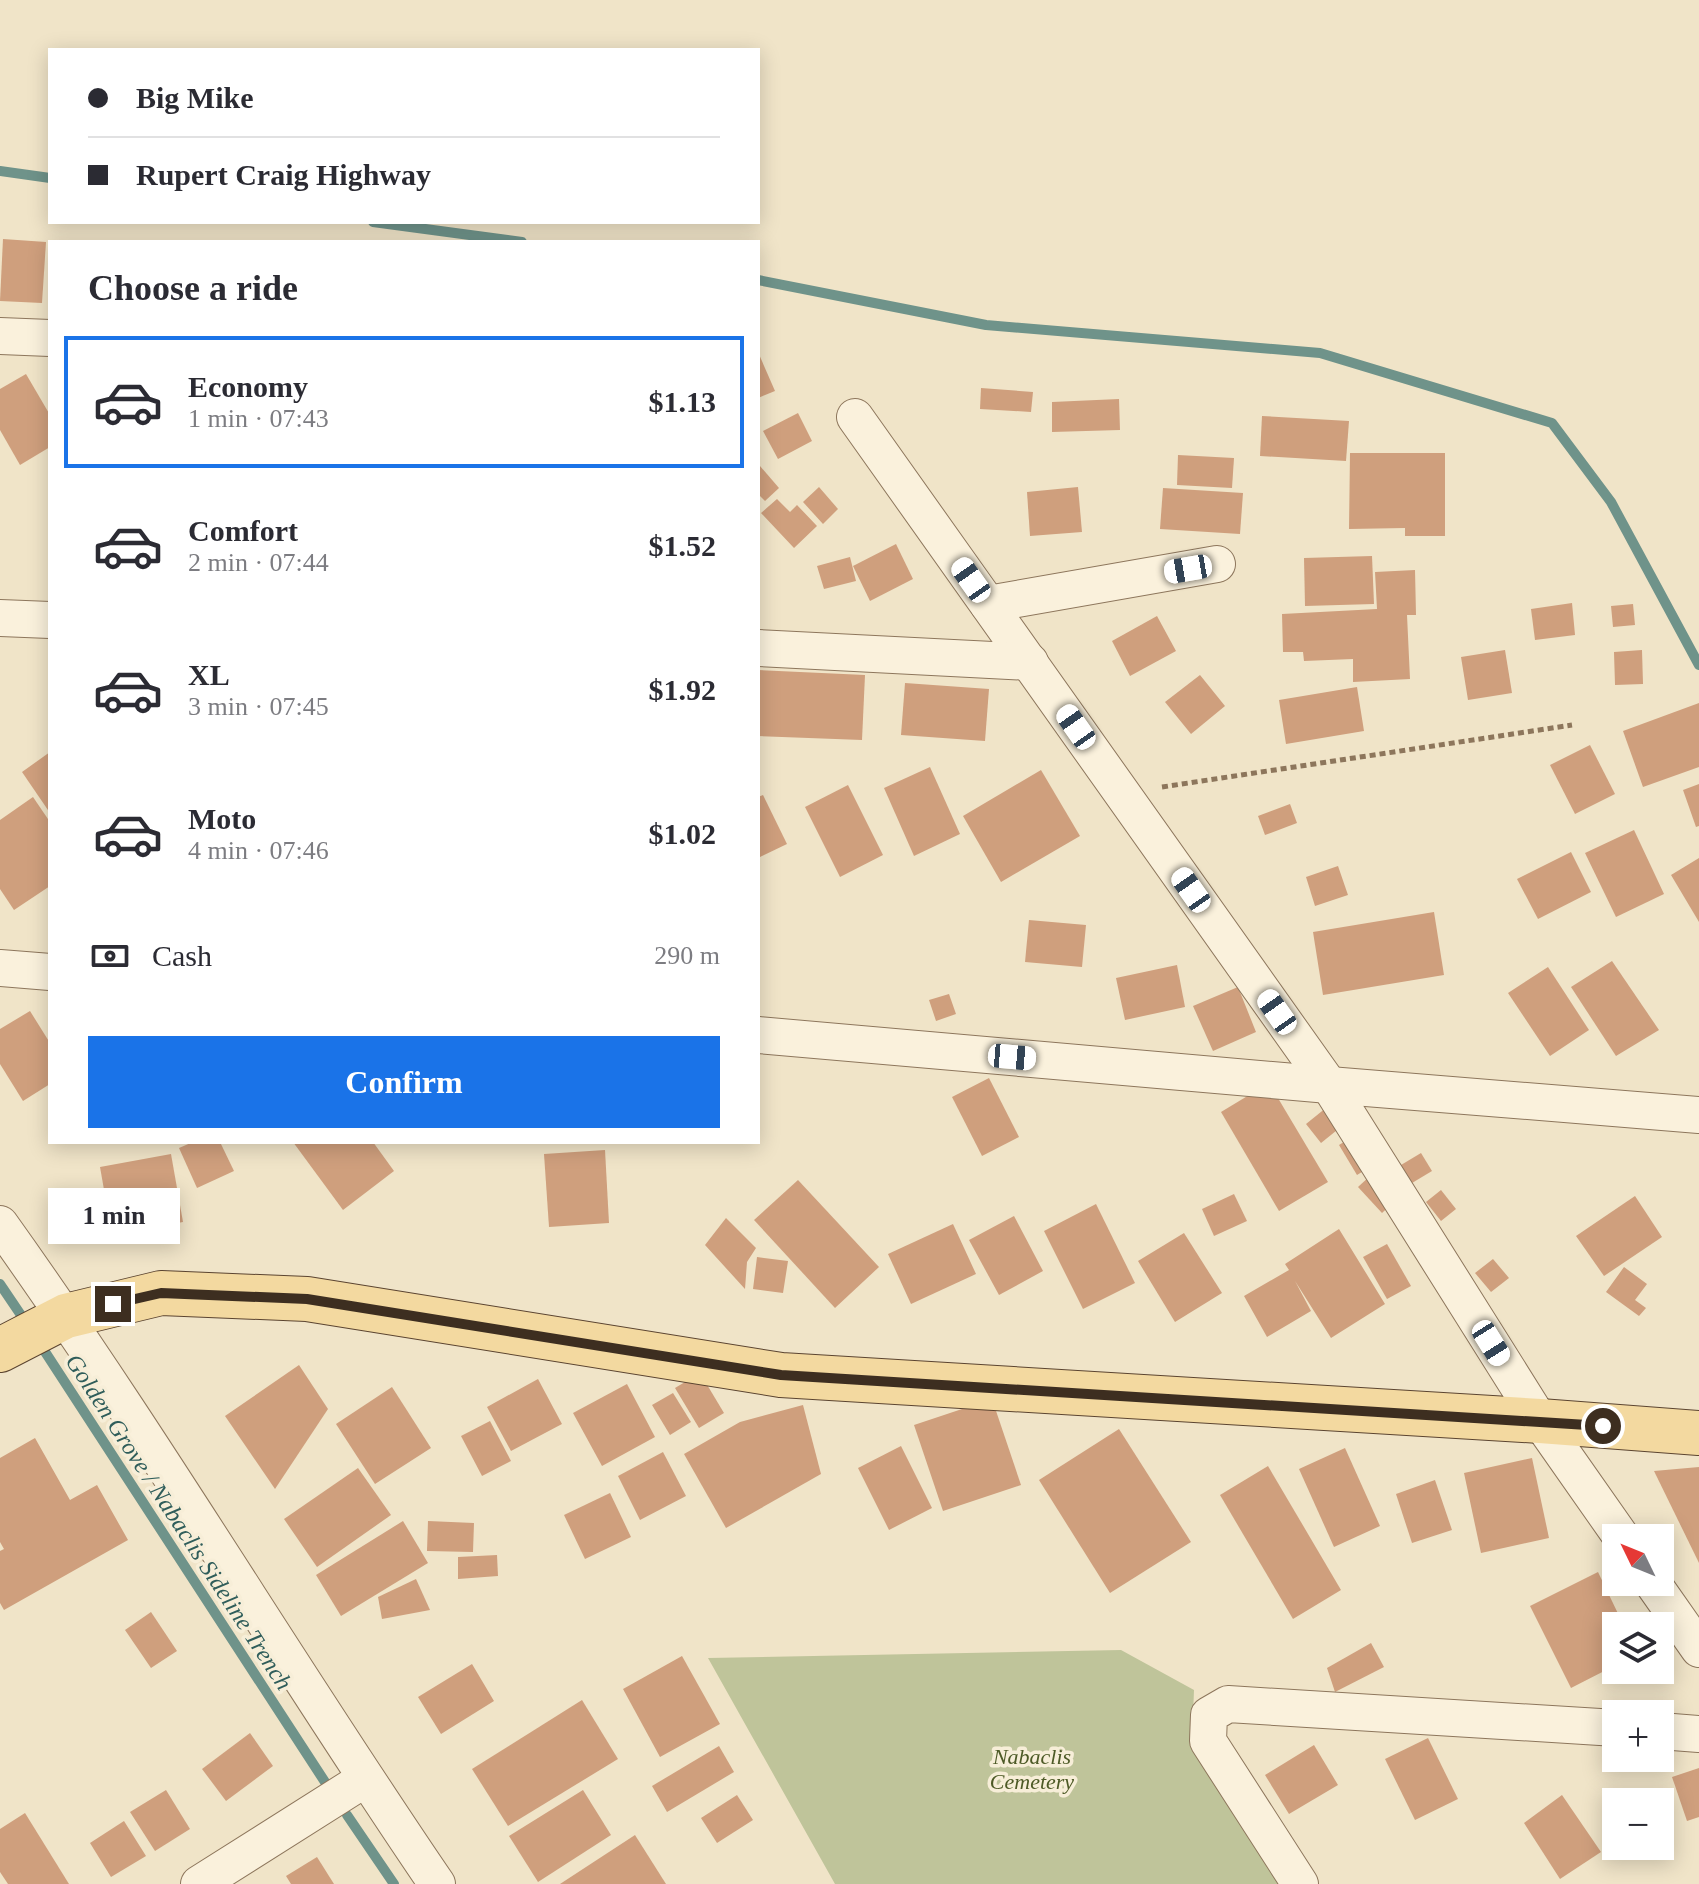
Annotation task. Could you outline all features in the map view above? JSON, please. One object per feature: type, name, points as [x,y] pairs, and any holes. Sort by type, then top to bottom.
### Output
[{"type":"main road","points":[[0,1350],[66,1316],[161,1293],[307,1299],[781,1375],[1699,1433]]},
{"type":"street","points":[[0,336],[48,338]]},
{"type":"street","points":[[855,417],[1329,1085],[1540,1421],[1612,1524]]},
{"type":"street","points":[[988,604],[1217,564]]},
{"type":"street","points":[[0,618],[48,620]]},
{"type":"street","points":[[760,648],[1030,662]]},
{"type":"street","points":[[0,968],[48,972]]},
{"type":"street","points":[[760,1035],[1699,1115]]},
{"type":"street","points":[[0,1224],[66,1316],[365,1779],[437,1884]]},
{"type":"street","points":[[1662,1596],[1699,1649]]},
{"type":"street","points":[[1300,1884],[1208,1741],[1209,1715],[1228,1704],[1602,1727]]},
{"type":"street","points":[[1674,1732],[1699,1734]]},
{"type":"street","points":[[199,1884],[365,1779]]},
{"type":"path","points":[[1122,793],[1572,725]]},
{"type":"green space","name":"Nabaclis Cemetery","points":[[1121,1650],[1194,1690],[1192,1742],[1281,1884],[835,1884],[708,1658]]},
{"type":"building","points":[[3,239],[46,242],[42,303],[0,301]]},
{"type":"building","points":[[760,357],[775,391],[760,397]]},
{"type":"building","points":[[26,374],[48,412],[48,448],[20,465],[0,430],[0,389]]},
{"type":"building","points":[[981,388],[1033,392],[1031,412],[980,409]]},
{"type":"building","points":[[1119,399],[1120,430],[1052,432],[1052,402]]},
{"type":"building","points":[[798,413],[812,441],[778,459],[763,431]]},
{"type":"building","points":[[1262,416],[1349,421],[1346,461],[1260,456]]},
{"type":"building","points":[[1350,453],[1445,453],[1445,536],[1405,536],[1405,528],[1349,529]]},
{"type":"building","points":[[1178,455],[1234,458],[1232,488],[1177,485]]},
{"type":"building","points":[[760,466],[779,488],[765,501],[760,496]]},
{"type":"building","points":[[819,487],[838,509],[823,524],[803,502]]},
{"type":"building","points":[[1078,487],[1082,532],[1030,536],[1027,492]]},
{"type":"building","points":[[1163,488],[1243,493],[1240,534],[1160,529]]},
{"type":"building","points":[[777,499],[790,512],[797,505],[817,526],[794,548],[761,513]]},
{"type":"building","points":[[896,544],[913,579],[870,601],[853,566]]},
{"type":"building","points":[[1372,556],[1374,604],[1305,606],[1304,558]]},
{"type":"building","points":[[850,557],[856,581],[824,589],[817,566]]},
{"type":"building","points":[[1415,570],[1416,615],[1407,615],[1410,679],[1353,682],[1353,659],[1304,661],[1303,652],[1283,652],[1282,614],[1377,609],[1375,572]]},
{"type":"building","points":[[1572,603],[1575,635],[1535,640],[1531,609]]},
{"type":"building","points":[[1633,604],[1635,625],[1613,627],[1611,606]]},
{"type":"building","points":[[1157,616],[1176,651],[1130,676],[1112,641]]},
{"type":"building","points":[[1505,650],[1512,693],[1468,700],[1461,657]]},
{"type":"building","points":[[1642,650],[1643,684],[1615,685],[1614,652]]},
{"type":"building","points":[[760,670],[865,675],[862,740],[760,736]]},
{"type":"building","points":[[1200,675],[1225,706],[1191,734],[1165,702]]},
{"type":"building","points":[[905,683],[989,689],[985,741],[901,735]]},
{"type":"building","points":[[1357,687],[1364,731],[1286,744],[1279,700]]},
{"type":"building","points":[[1699,703],[1699,767],[1643,787],[1623,731]]},
{"type":"building","points":[[1590,745],[1615,794],[1575,814],[1550,765]]},
{"type":"building","points":[[48,753],[48,810],[22,772]]},
{"type":"building","points":[[930,767],[960,834],[914,856],[884,788]]},
{"type":"building","points":[[1041,770],[1080,836],[1001,882],[963,816]]},
{"type":"building","points":[[1699,784],[1699,826],[1696,827],[1683,790]]},
{"type":"building","points":[[848,785],[883,855],[840,877],[805,807]]},
{"type":"building","points":[[763,795],[787,844],[760,857],[760,796]]},
{"type":"building","points":[[33,797],[48,819],[48,887],[14,910],[0,889],[0,820]]},
{"type":"building","points":[[1290,804],[1297,823],[1265,835],[1258,816]]},
{"type":"building","points":[[1634,830],[1664,894],[1616,917],[1585,853]]},
{"type":"building","points":[[1571,852],[1591,892],[1538,919],[1517,879]]},
{"type":"building","points":[[1699,858],[1699,922],[1671,875]]},
{"type":"building","points":[[1338,866],[1348,895],[1315,906],[1306,877]]},
{"type":"building","points":[[1434,912],[1444,975],[1323,995],[1313,932]]},
{"type":"building","points":[[1029,920],[1086,925],[1082,967],[1025,962]]},
{"type":"building","points":[[1612,961],[1659,1030],[1616,1056],[1571,987]]},
{"type":"building","points":[[1177,965],[1185,1007],[1125,1020],[1116,978]]},
{"type":"building","points":[[1548,967],[1589,1030],[1550,1056],[1508,993]]},
{"type":"building","points":[[1238,987],[1256,1032],[1213,1051],[1193,1006]]},
{"type":"building","points":[[949,994],[956,1014],[936,1021],[929,1000]]},
{"type":"building","points":[[30,1011],[48,1040],[48,1085],[23,1101],[0,1064],[0,1029]]},
{"type":"building","points":[[989,1078],[1019,1137],[982,1156],[952,1097]]},
{"type":"building","points":[[1269,1083],[1328,1182],[1279,1211],[1221,1112]]},
{"type":"building","points":[[1337,1099],[1352,1118],[1321,1143],[1306,1124]]},
{"type":"building","points":[[1357,1134],[1375,1164],[1357,1175],[1339,1145]]},
{"type":"building","points":[[188,1144],[221,1144],[234,1171],[197,1188],[179,1148]]},
{"type":"building","points":[[294,1144],[374,1144],[394,1171],[343,1210]]},
{"type":"building","points":[[605,1150],[609,1223],[549,1227],[544,1154]]},
{"type":"building","points":[[1421,1153],[1432,1171],[1412,1183],[1401,1165]]},
{"type":"building","points":[[171,1154],[183,1222],[112,1235],[100,1167]]},
{"type":"building","points":[[1382,1165],[1406,1191],[1382,1213],[1358,1187]]},
{"type":"building","points":[[798,1180],[879,1267],[835,1308],[754,1220]]},
{"type":"building","points":[[1441,1190],[1456,1209],[1441,1221],[1426,1202]]},
{"type":"building","points":[[1234,1194],[1247,1221],[1214,1236],[1202,1209]]},
{"type":"building","points":[[1635,1196],[1662,1237],[1604,1276],[1576,1236]]},
{"type":"building","points":[[1096,1204],[1135,1283],[1083,1309],[1044,1231]]},
{"type":"building","points":[[1014,1216],[1043,1271],[999,1295],[969,1240]]},
{"type":"building","points":[[726,1218],[756,1248],[747,1262],[745,1289],[705,1245]]},
{"type":"building","points":[[953,1224],[976,1274],[911,1304],[888,1254]]},
{"type":"building","points":[[1339,1229],[1385,1304],[1331,1338],[1295,1281],[1311,1311],[1267,1337],[1244,1296],[1289,1270],[1285,1264]]},
{"type":"building","points":[[1184,1233],[1222,1293],[1175,1322],[1138,1261]]},
{"type":"building","points":[[1387,1244],[1411,1286],[1387,1299],[1363,1257]]},
{"type":"building","points":[[757,1257],[788,1261],[783,1293],[753,1289]]},
{"type":"building","points":[[1493,1259],[1509,1278],[1491,1292],[1475,1273]]},
{"type":"building","points":[[1624,1267],[1647,1284],[1635,1300],[1646,1308],[1639,1316],[1606,1292]]},
{"type":"building","points":[[299,1365],[328,1409],[275,1489],[225,1416]]},
{"type":"building","points":[[700,1373],[724,1413],[699,1428],[675,1388]]},
{"type":"building","points":[[538,1379],[562,1424],[511,1451],[487,1407]]},
{"type":"building","points":[[627,1384],[655,1437],[602,1466],[573,1413]]},
{"type":"building","points":[[392,1387],[431,1448],[375,1484],[336,1424]]},
{"type":"building","points":[[673,1393],[691,1422],[670,1435],[652,1405]]},
{"type":"building","points":[[992,1399],[1021,1485],[943,1511],[914,1425]]},
{"type":"building","points":[[803,1405],[821,1474],[726,1528],[684,1454],[740,1422]]},
{"type":"building","points":[[490,1421],[511,1461],[482,1476],[461,1436]]},
{"type":"building","points":[[1119,1429],[1191,1542],[1110,1593],[1039,1480]]},
{"type":"building","points":[[35,1438],[70,1500],[97,1485],[128,1540],[4,1610],[0,1603],[0,1551],[4,1549],[0,1542],[0,1458]]},
{"type":"building","points":[[901,1446],[932,1508],[889,1530],[858,1468]]},
{"type":"building","points":[[1345,1448],[1380,1526],[1334,1547],[1299,1469]]},
{"type":"building","points":[[663,1452],[686,1496],[640,1520],[618,1476]]},
{"type":"building","points":[[1532,1458],[1549,1538],[1481,1553],[1464,1473]]},
{"type":"building","points":[[1268,1466],[1341,1590],[1293,1619],[1220,1495]]},
{"type":"building","points":[[1699,1467],[1699,1563],[1654,1471]]},
{"type":"building","points":[[358,1468],[391,1515],[317,1567],[284,1519]]},
{"type":"building","points":[[1435,1480],[1452,1530],[1412,1543],[1396,1494]]},
{"type":"building","points":[[610,1493],[631,1537],[585,1559],[564,1515]]},
{"type":"building","points":[[403,1521],[428,1563],[341,1616],[316,1575]]},
{"type":"building","points":[[428,1521],[474,1523],[473,1552],[427,1551]]},
{"type":"building","points":[[497,1555],[498,1576],[458,1579],[458,1557]]},
{"type":"building","points":[[1598,1572],[1602,1580],[1602,1596],[1610,1596],[1617,1612],[1602,1612],[1602,1672],[1571,1688],[1530,1606]]},
{"type":"building","points":[[416,1579],[430,1610],[382,1619],[378,1597]]},
{"type":"building","points":[[151,1612],[177,1651],[151,1668],[125,1630]]},
{"type":"building","points":[[1371,1643],[1384,1667],[1335,1692],[1327,1668]]},
{"type":"building","points":[[682,1656],[720,1724],[660,1757],[623,1689]]},
{"type":"building","points":[[472,1664],[494,1701],[441,1734],[418,1697]]},
{"type":"building","points":[[582,1700],[618,1759],[508,1826],[472,1769]]},
{"type":"building","points":[[250,1733],[273,1766],[226,1801],[202,1769]]},
{"type":"building","points":[[1428,1738],[1458,1799],[1415,1820],[1385,1759]]},
{"type":"building","points":[[1314,1745],[1338,1785],[1289,1814],[1265,1775]]},
{"type":"building","points":[[719,1746],[734,1772],[667,1812],[652,1786]]},
{"type":"building","points":[[1699,1768],[1699,1817],[1687,1821],[1672,1777]]},
{"type":"building","points":[[166,1790],[190,1829],[155,1851],[130,1812]]},
{"type":"building","points":[[583,1790],[611,1835],[538,1882],[509,1836]]},
{"type":"building","points":[[737,1795],[753,1820],[717,1843],[701,1818]]},
{"type":"building","points":[[1562,1795],[1601,1852],[1560,1879],[1524,1823]]},
{"type":"building","points":[[25,1813],[69,1884],[8,1884],[0,1872],[0,1829]]},
{"type":"building","points":[[124,1821],[146,1856],[111,1877],[90,1843]]},
{"type":"building","points":[[635,1835],[666,1884],[560,1884]]},
{"type":"building","points":[[317,1857],[334,1884],[291,1884],[286,1876]]},
{"type":"waterway","points":[[0,171],[48,178]]},
{"type":"waterway","points":[[388,224],[507,240]]},
{"type":"waterway","points":[[760,280],[986,325],[1320,353],[1552,423],[1611,502],[1699,665]]},
{"type":"waterway","name":"Golden Grove / Nabaclis Sideline Trench","points":[[0,1284],[27,1324]]},
{"type":"waterway","name":"Golden Grove / Nabaclis Sideline Trench","points":[[38,1341],[325,1782]]},
{"type":"waterway","name":"Golden Grove / Nabaclis Sideline Trench","points":[[347,1815],[394,1884]]},
{"type":"route","points":[[113,1304],[161,1293],[307,1299],[781,1375],[1603,1426]]}]
